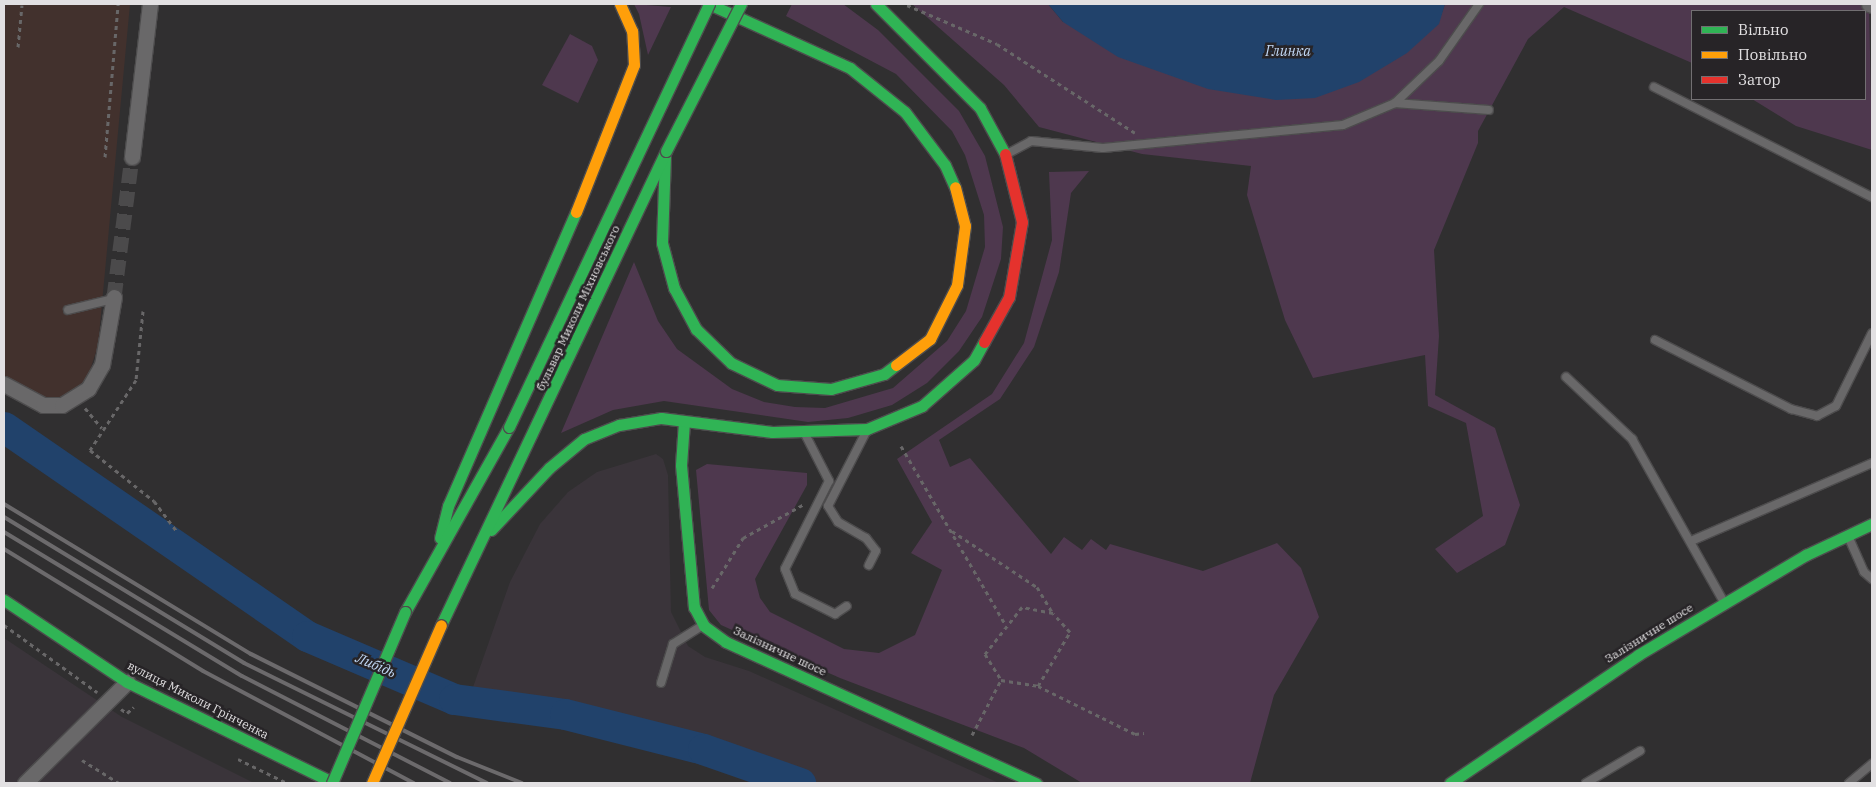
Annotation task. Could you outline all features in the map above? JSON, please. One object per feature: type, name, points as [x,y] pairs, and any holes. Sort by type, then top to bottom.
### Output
[{"type":"main road","points":[[434,559],[448,506],[611,132],[634,65],[632,31],[620,4]]},
{"type":"main road","points":[[666,151],[662,243],[674,288],[696,329],[725,358],[753,376],[803,390],[859,384],[908,360],[930,338],[945,313],[964,256],[966,226],[959,195],[945,165],[905,112],[850,68],[709,4]]},
{"type":"main road","name":"бульвар Миколи Міхновського","points":[[333,783],[405,612],[509,427],[709,4]]},
{"type":"main road","name":"бульвар Миколи Міхновського","points":[[372,783],[441,625],[534,435],[666,151],[741,4]]},
{"type":"main road","points":[[484,538],[549,468],[584,440],[619,425],[661,418],[804,434],[867,429],[922,406],[948,385],[995,329],[1010,297],[1022,222],[1006,155],[980,108],[876,4]]},
{"type":"main road","name":"Залізничне шосе","points":[[684,422],[681,466],[694,607],[704,626],[726,642],[1036,783]]},
{"type":"main road","name":"Залізничне шосе","points":[[1450,783],[1638,654],[1724,603],[1872,524]]},
{"type":"main road","name":"вулиця Миколи Грінченка","points":[[4,600],[127,682],[333,783]]},
{"type":"street","points":[[132,157],[150,4]]},
{"type":"street","points":[[4,384],[27,400],[62,405],[88,389],[102,365],[113,298]]},
{"type":"street","points":[[25,783],[127,682]]},
{"type":"lane","points":[[1006,155],[1031,141],[1103,148],[1343,125],[1395,103],[1439,61],[1479,4]]},
{"type":"lane","points":[[1654,87],[1872,197]]},
{"type":"lane","points":[[1395,103],[1489,110]]},
{"type":"lane","points":[[68,310],[113,298]]},
{"type":"lane","points":[[1655,340],[1791,408],[1816,416],[1836,406],[1872,333]]},
{"type":"lane","points":[[1566,377],[1632,439],[1691,541],[1724,603]]},
{"type":"lane","points":[[867,429],[828,506],[838,522],[866,538],[876,551],[869,565]]},
{"type":"lane","points":[[804,434],[829,481],[785,569],[795,594],[835,614],[847,606]]},
{"type":"lane","points":[[1691,541],[1872,463]]},
{"type":"lane","points":[[1848,536],[1864,572],[1872,579]]},
{"type":"lane","points":[[661,683],[673,644],[686,632],[704,626]]},
{"type":"lane","points":[[1586,783],[1640,751]]},
{"type":"lane","points":[[1849,783],[1872,764]]},
{"type":"path","points":[[105,157],[118,4]]},
{"type":"path","points":[[18,47],[22,5]]},
{"type":"path","points":[[907,5],[997,44],[1151,143]]},
{"type":"path","points":[[143,311],[136,380],[90,450],[154,502],[177,531]]},
{"type":"path","points":[[902,446],[1006,626]]},
{"type":"path","points":[[708,593],[743,538],[822,494]]},
{"type":"path","points":[[952,530],[1037,587],[1053,613],[1070,632],[1038,686]]},
{"type":"path","points":[[1053,613],[1022,607],[1006,626],[985,654],[1001,680],[1038,686],[1135,734],[1144,733]]},
{"type":"path","points":[[4,625],[89,686]]},
{"type":"path","points":[[969,740],[1001,680]]},
{"type":"path","points":[[127,713],[132,706]]},
{"type":"path","points":[[82,760],[119,783]]},
{"type":"shaded area","points":[[4,4],[130,4],[98,346],[87,379],[76,392],[59,398],[42,397],[4,376]]},
{"type":"shaded area","points":[[634,4],[671,7],[648,55],[639,14]]},
{"type":"shaded area","points":[[792,4],[843,4],[878,30],[959,111],[985,156],[1003,227],[1001,259],[982,317],[959,351],[927,383],[892,405],[848,418],[808,422],[664,401],[613,410],[561,433],[634,262],[658,321],[677,349],[732,389],[764,402],[795,407],[825,408],[893,388],[947,341],[966,311],[985,247],[984,215],[965,155],[952,131],[896,74],[786,16]]},
{"type":"shaded area","points":[[912,4],[1048,4],[1063,22],[1438,24],[1445,4],[1869,4],[1872,150],[1796,126],[1754,100],[1866,100],[1866,10],[1691,10],[1691,63],[1564,7],[1528,39],[1478,131],[1478,143],[1434,250],[1439,336],[1435,395],[1495,428],[1520,505],[1505,545],[1457,573],[1435,549],[1483,516],[1466,423],[1428,406],[1425,355],[1313,378],[1285,320],[1247,195],[1251,166],[1142,154],[1039,127],[1004,85]]},
{"type":"shaded area","points":[[570,34],[592,46],[598,60],[578,103],[542,85]]},
{"type":"shaded area","points":[[1089,171],[1071,193],[1059,272],[1034,347],[1000,399],[939,440],[950,467],[970,458],[1051,554],[1064,537],[1082,550],[1091,539],[1106,550],[1110,544],[1203,571],[1277,543],[1301,568],[1319,617],[1274,695],[1250,783],[1082,783],[1024,748],[840,678],[721,625],[709,610],[696,470],[707,464],[807,473],[807,485],[755,579],[760,598],[770,612],[844,649],[879,653],[915,635],[942,570],[911,553],[932,522],[897,459],[992,394],[1024,343],[1052,240],[1049,172]]},
{"type":"shaded area","points":[[656,454],[663,459],[668,475],[671,612],[688,646],[705,657],[749,671],[999,783],[813,783],[692,741],[472,690],[510,582],[540,524],[568,492],[597,472]]},
{"type":"shaded area","points":[[4,638],[122,717],[254,783],[4,783]]},
{"type":"water","name":"Глинка","points":[[1048,4],[1445,4],[1439,24],[1407,53],[1359,82],[1315,98],[1276,100],[1208,89],[1118,57],[1063,22]]},
{"type":"waterway","name":"Либідь","points":[[4,427],[307,636],[454,699],[565,714],[703,749],[800,783]]},
{"type":"tunnel","points":[[114,297],[132,157]]},
{"type":"railway","points":[[4,504],[251,654],[457,757],[522,783]]},
{"type":"railway","points":[[4,517],[244,663],[487,783]]},
{"type":"railway","points":[[4,532],[242,676],[450,783]]},
{"type":"railway","points":[[4,549],[203,671],[414,783]]},
{"type":"traffic: fast","points":[[709,4],[850,68],[905,112],[945,165],[955,187]]},
{"type":"traffic: fast","points":[[509,427],[709,4]]},
{"type":"traffic: fast","points":[[666,151],[741,4]]},
{"type":"traffic: fast","points":[[876,4],[980,108],[1005,154]]},
{"type":"traffic: fast","points":[[441,625],[666,151]]},
{"type":"traffic: fast","points":[[665,156],[662,243],[674,288],[696,329],[731,363],[777,385],[831,389],[884,374],[896,365]]},
{"type":"traffic: fast","points":[[440,538],[448,506],[576,212]]},
{"type":"traffic: fast","points":[[491,530],[549,468],[584,439],[619,425],[661,418],[772,432],[867,429],[922,406],[974,360],[984,342]]},
{"type":"traffic: fast","points":[[684,422],[681,465],[694,607],[704,626],[726,642],[1036,783]]},
{"type":"traffic: fast","points":[[405,612],[509,427]]},
{"type":"traffic: fast","points":[[1450,783],[1638,655],[1806,555],[1872,524]]},
{"type":"traffic: fast","points":[[4,600],[127,682],[334,783]]},
{"type":"traffic: fast","points":[[332,783],[405,612]]},
{"type":"traffic: slow","points":[[576,212],[634,65],[632,31],[620,4]]},
{"type":"traffic: slow","points":[[896,365],[930,339],[957,285],[965,226],[955,187]]},
{"type":"traffic: slow","points":[[372,783],[441,625]]},
{"type":"traffic: jam","points":[[984,342],[1009,297],[1022,222],[1005,154]]}]
